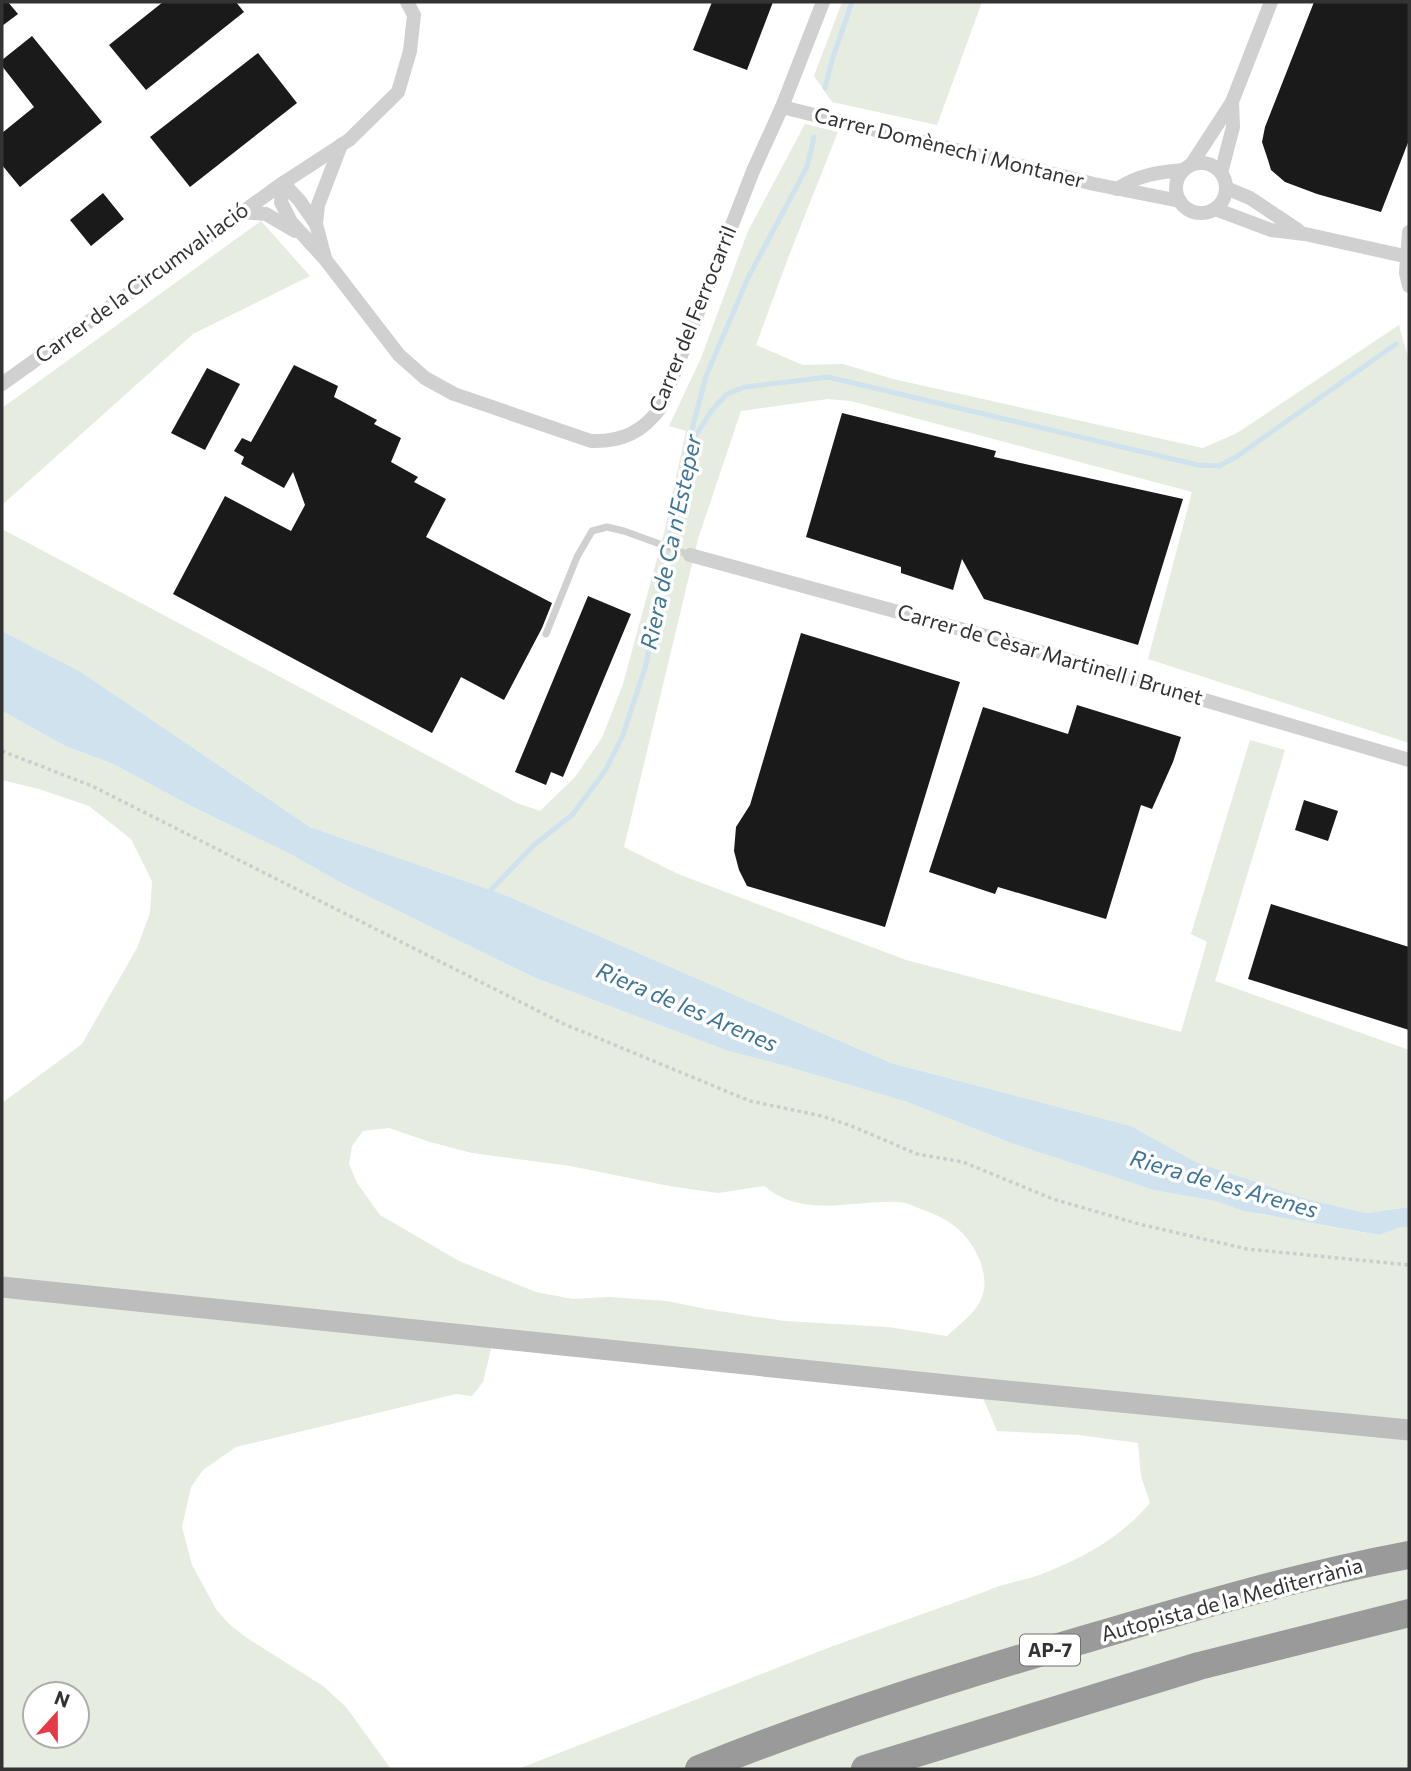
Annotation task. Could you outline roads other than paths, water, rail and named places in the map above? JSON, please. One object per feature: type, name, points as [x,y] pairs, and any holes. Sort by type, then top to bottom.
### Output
[{"type":"highway","name":"Autopista de la Mediterrània","points":[[699,1769],[823,1724],[1025,1657],[1288,1580],[1409,1555]]},
{"type":"highway","points":[[865,1769],[1199,1666],[1409,1613]]},
{"type":"main road","points":[[2,1287],[1409,1430]]},
{"type":"street","name":"Carrer de la Circumval·lació","points":[[2,384],[283,183],[349,140],[398,92],[410,51],[414,15],[407,2]]},
{"type":"street","name":"Carrer del Ferrocarril","points":[[283,183],[281,202],[300,234],[325,259],[399,355],[425,378],[454,394],[591,441],[610,442],[626,438],[652,420],[661,407],[753,171],[782,107],[823,2]]},
{"type":"street","points":[[1232,102],[1233,127],[1221,173],[1226,188],[1221,203],[1214,209],[1199,213],[1185,207],[1180,201],[1176,184],[1232,102],[1271,2]]},
{"type":"street","name":"Carrer Domènech i Montaner","points":[[782,107],[1117,189],[1180,201]]},
{"type":"street","name":"Carrer del Ferrocarril","points":[[325,259],[316,224],[318,205],[341,145]]},
{"type":"street","points":[[1117,189],[1132,179],[1187,167],[1208,164],[1221,173]]},
{"type":"street","name":"Carrer del Ferrocarril","points":[[283,183],[316,224]]},
{"type":"street","points":[[1226,188],[1250,198],[1305,234]]},
{"type":"street","points":[[1214,209],[1271,230],[1305,234],[1408,257]]},
{"type":"street","name":"Carrer del Ferrocarril","points":[[242,212],[266,214],[300,234]]},
{"type":"street","points":[[1409,232],[1406,273],[1409,286]]},
{"type":"street","name":"Carrer de Cèsar Martinell i Brunet","points":[[690,555],[986,636],[1409,760]]},
{"type":"lane","points":[[546,634],[577,557],[592,531],[607,527],[690,555]]},
{"type":"water","name":"Riera de les Arenes","points":[[2,631],[81,672],[310,827],[505,895],[891,1063],[1131,1126],[1196,1162],[1307,1199],[1366,1213],[1409,1207],[1409,1227],[1379,1235],[1243,1211],[1215,1201],[1153,1190],[1011,1143],[907,1102],[728,1051],[533,977],[343,884],[113,764],[65,746],[2,711]]},
{"type":"waterway","name":"Riera de Ca n'Esteper","points":[[825,88],[852,2]]},
{"type":"waterway","name":"Riera de Ca n'Esteper","points":[[488,893],[534,845],[572,815],[605,771],[623,735],[646,665],[687,448],[706,376],[748,278],[807,167],[814,137]]},
{"type":"waterway","points":[[691,443],[712,410],[727,394],[745,387],[828,377],[1198,465],[1219,466],[1236,457],[1396,344]]}]
